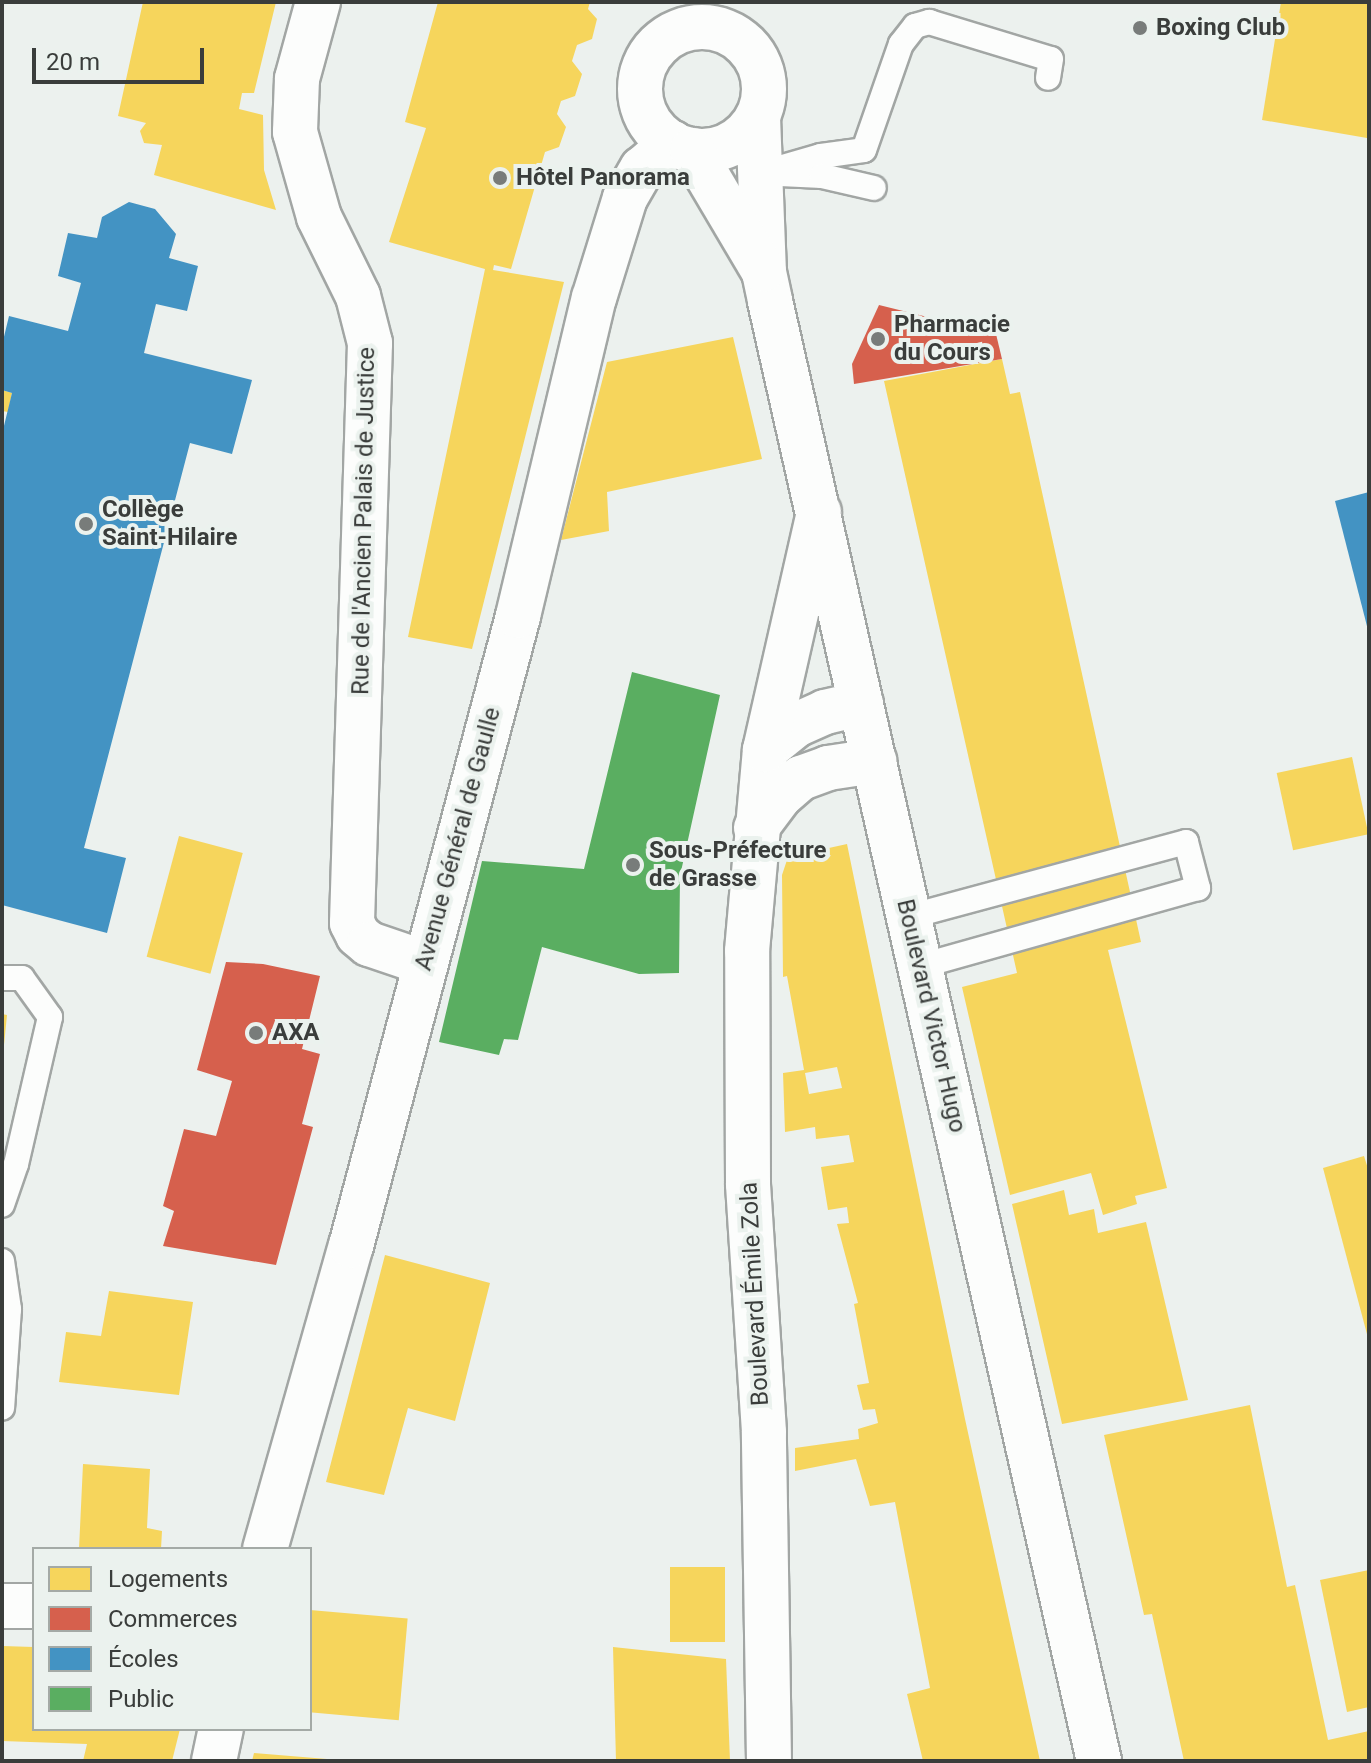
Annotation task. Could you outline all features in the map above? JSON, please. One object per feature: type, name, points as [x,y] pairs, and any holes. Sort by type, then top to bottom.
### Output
[{"type":"main road","name":"Rue de l'Ancien Palais de Justice","points":[[318,2],[297,79],[295,132],[319,217],[358,296],[370,343],[352,923],[358,935],[369,944],[425,963]]},
{"type":"main road","points":[[676,19],[687,28],[706,26],[725,30],[737,21],[764,78],[763,105],[758,117],[747,133],[730,145],[712,151],[682,147],[649,121],[640,91],[648,59],[676,19]]},
{"type":"main road","name":"Boulevard Victor Hugo","points":[[758,117],[764,272],[1099,1761]]},
{"type":"main road","name":"Avenue Général de Gaulle","points":[[266,1547],[351,1246],[518,616],[594,298],[625,198],[642,169],[682,147]]},
{"type":"main road","name":"Boulevard Victor Hugo","points":[[682,147],[764,272]]},
{"type":"main road","name":"Boulevard Émile Zola","points":[[769,1761],[764,1432],[748,1184],[747,951],[765,750],[819,512]]},
{"type":"main road","points":[[765,750],[796,725],[825,712],[861,704]]},
{"type":"main road","points":[[756,828],[779,797],[801,778],[828,768],[874,761]]},
{"type":"main road","points":[[2,1606],[32,1606]]},
{"type":"main road","points":[[214,1761],[221,1731]]},
{"type":"lane","points":[[762,173],[821,156],[864,150],[901,44],[915,26],[929,22],[1051,59],[1048,78]]},
{"type":"lane","points":[[762,173],[822,176],[874,188]]},
{"type":"lane","points":[[908,917],[1186,842],[1198,888],[920,966]]},
{"type":"lane","points":[[2,978],[22,978],[50,1017],[16,1164],[2,1205]]},
{"type":"lane","points":[[2,1261],[9,1309],[2,1408]]},
{"type":"building: Logements","points":[[143,2],[276,2],[254,93],[242,93],[239,109],[263,115],[264,170],[276,210],[154,175],[162,145],[144,143],[140,131],[146,123],[118,116]]},
{"type":"building: Logements","points":[[438,2],[590,2],[588,9],[597,19],[592,39],[577,45],[572,61],[582,74],[575,96],[561,101],[557,114],[566,127],[559,147],[545,152],[511,269],[494,265],[493,270],[564,282],[472,649],[408,637],[485,269],[389,242],[426,128],[405,122]]},
{"type":"building: Logements","points":[[1281,2],[1369,2],[1367,138],[1262,120]]},
{"type":"building: Logements","points":[[733,337],[762,459],[607,492],[609,531],[561,540],[607,362]]},
{"type":"building: Logements","points":[[1002,359],[1010,394],[1020,392],[1141,942],[1108,950],[1167,1188],[1135,1196],[1137,1204],[1103,1215],[1091,1173],[1010,1195],[962,987],[1017,973],[884,381]]},
{"type":"building: Logements","points":[[2,390],[12,393],[8,412],[2,411]]},
{"type":"building: Logements","points":[[1352,757],[1368,834],[1293,850],[1277,773]]},
{"type":"building: Logements","points":[[179,836],[243,853],[210,974],[147,957]]},
{"type":"building: Logements","points":[[847,844],[965,1419],[1040,1761],[923,1761],[907,1694],[930,1688],[895,1502],[870,1506],[856,1459],[795,1471],[795,1448],[859,1439],[858,1429],[878,1423],[875,1409],[863,1410],[857,1385],[869,1383],[854,1304],[858,1303],[837,1224],[849,1223],[847,1207],[828,1210],[821,1167],[854,1162],[849,1135],[816,1139],[815,1127],[785,1132],[783,1073],[804,1070],[787,976],[783,977],[782,875],[788,857]],"holes":[[[837,1067],[842,1088],[809,1094],[805,1073]]]},
{"type":"building: Logements","points":[[2,1014],[7,1015],[4,1045],[2,1045]]},
{"type":"building: Logements","points":[[1364,1156],[1369,1172],[1368,1338],[1323,1168]]},
{"type":"building: Logements","points":[[1064,1190],[1069,1215],[1094,1209],[1098,1233],[1146,1222],[1188,1400],[1062,1424],[1012,1204]]},
{"type":"building: Logements","points":[[385,1255],[490,1283],[455,1421],[408,1408],[384,1495],[326,1482]]},
{"type":"building: Logements","points":[[109,1291],[193,1302],[179,1395],[59,1382],[66,1332],[101,1336]]},
{"type":"building: Logements","points":[[1250,1405],[1287,1587],[1295,1585],[1328,1740],[1369,1731],[1369,1761],[1184,1761],[1152,1614],[1144,1615],[1104,1435]]},
{"type":"building: Logements","points":[[83,1464],[150,1469],[147,1528],[162,1531],[161,1547],[79,1547]]},
{"type":"building: Logements","points":[[670,1567],[725,1567],[725,1642],[670,1642]]},
{"type":"building: Logements","points":[[1369,1570],[1369,1707],[1347,1712],[1320,1580]]},
{"type":"building: Logements","points":[[312,1610],[408,1619],[399,1720],[312,1713]]},
{"type":"building: Logements","points":[[2,1646],[32,1647],[32,1731],[180,1731],[172,1761],[83,1761],[87,1744],[2,1741]]},
{"type":"building: Logements","points":[[613,1647],[726,1659],[730,1761],[616,1761]]},
{"type":"building: Logements","points":[[254,1753],[327,1759],[327,1761],[252,1761]]},
{"type":"building: Commerces","points":[[879,305],[996,334],[1002,359],[854,384],[852,364]]},
{"type":"building: Commerces","points":[[226,962],[263,964],[320,976],[302,1049],[320,1054],[302,1124],[313,1127],[276,1265],[163,1246],[174,1211],[163,1206],[184,1129],[216,1136],[232,1081],[197,1070]]},
{"type":"building: Écoles","name":"Collège Saint-Hilaire","points":[[129,202],[155,209],[176,234],[169,258],[198,266],[187,311],[156,304],[144,353],[252,380],[232,454],[190,443],[84,848],[126,858],[107,933],[2,905],[2,434],[12,393],[2,390],[2,345],[9,316],[68,331],[81,283],[58,276],[68,233],[97,238],[102,217]]},
{"type":"building: Écoles","points":[[1369,492],[1369,630],[1368,630],[1335,501]]},
{"type":"building: Public","name":"Sous-Préfecture de Grasse","points":[[632,672],[720,695],[680,876],[679,973],[639,974],[542,947],[518,1040],[504,1039],[499,1055],[439,1042],[482,861],[584,869]]},
{"type":"place","name":"Boxing Club","points":[[1140,28]]},
{"type":"place","name":"Hôtel Panorama","points":[[500,178]]},
{"type":"place","name":"Pharmacie du Cours","points":[[878,339]]},
{"type":"place","name":"Collège Saint-Hilaire","points":[[86,524]]},
{"type":"place","name":"Sous-Préfecture de Grasse","points":[[633,865]]},
{"type":"place","name":"AXA","points":[[256,1033]]}]
